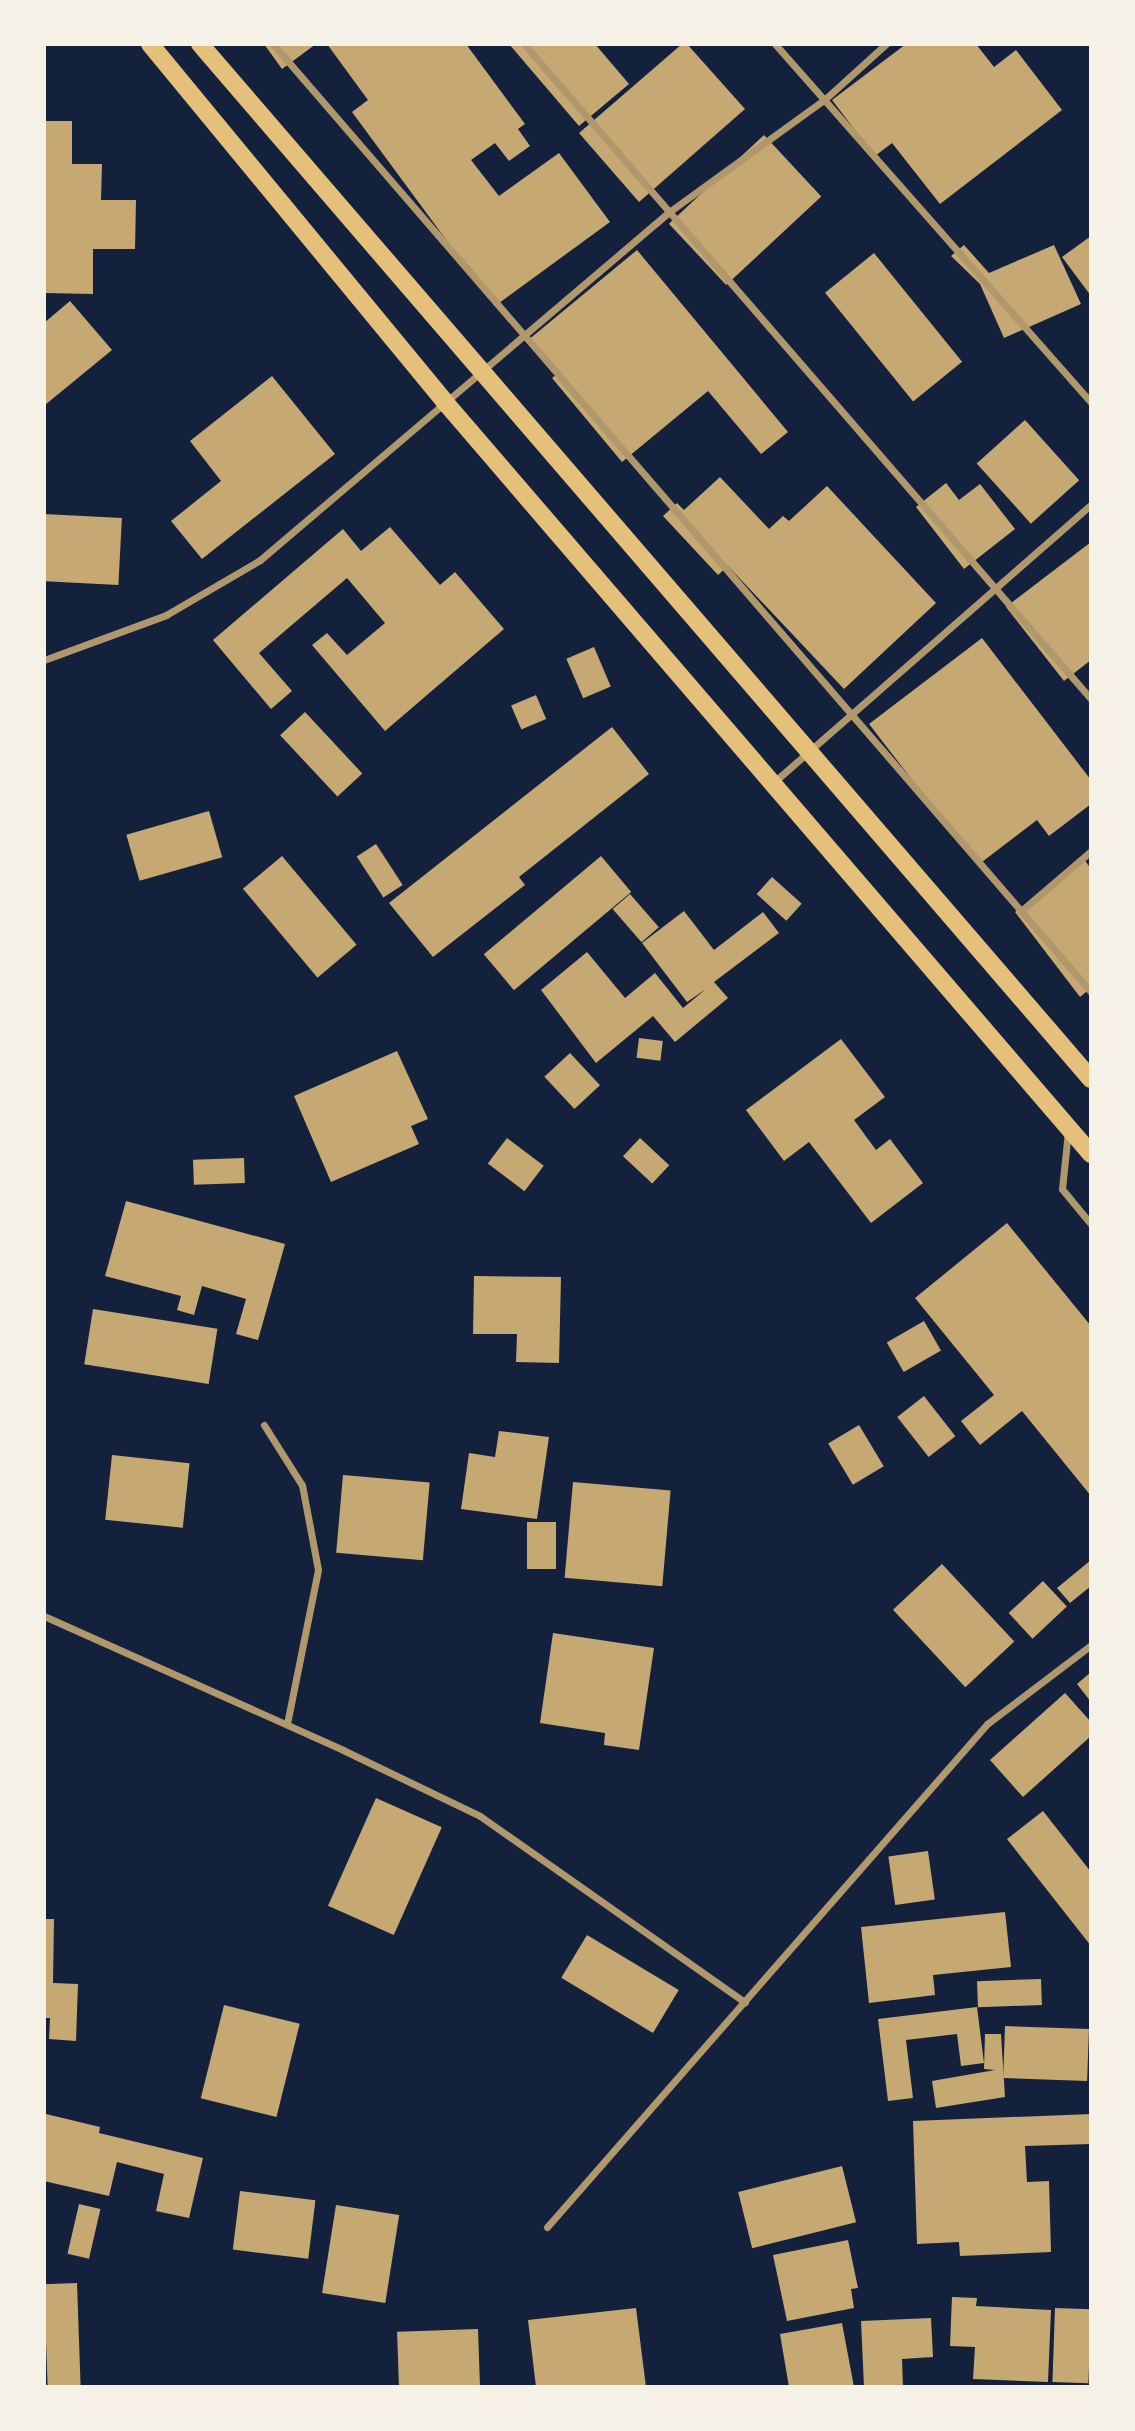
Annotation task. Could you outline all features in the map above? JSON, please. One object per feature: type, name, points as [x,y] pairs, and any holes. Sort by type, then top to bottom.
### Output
[{"type":"main road","points":[[149,44],[444,401],[1091,1154]]},
{"type":"main road","points":[[200,44],[1091,1079]]},
{"type":"street","points":[[273,44],[1091,992]]},
{"type":"street","points":[[524,44],[1091,699]]},
{"type":"street","points":[[775,44],[1091,403]]},
{"type":"street","points":[[44,660],[166,615],[260,560],[669,212],[824,100],[886,44]]},
{"type":"street","points":[[774,782],[810,754],[1091,504]]},
{"type":"street","points":[[1021,911],[1091,851]]},
{"type":"street","points":[[1069,1127],[1062,1189],[1091,1224]]},
{"type":"street","points":[[264,1426],[302,1485],[318,1570],[287,1724]]},
{"type":"street","points":[[44,1616],[287,1724],[480,1816],[744,2001]]},
{"type":"street","points":[[547,2227],[987,1724],[1091,1644]]},
{"type":"building","points":[[264,44],[316,44],[282,69]]},
{"type":"building","points":[[327,44],[466,44],[525,124],[518,129],[530,146],[509,161],[495,143],[471,160],[499,196],[559,153],[610,222],[495,306],[352,112],[368,100]]},
{"type":"building","points":[[509,44],[595,44],[629,84],[579,126]]},
{"type":"building","points":[[682,44],[687,44],[745,109],[639,202],[579,133]]},
{"type":"building","points":[[906,44],[976,44],[994,67],[1016,50],[1062,110],[940,204],[892,143],[875,156],[832,100]]},
{"type":"building","points":[[44,121],[72,121],[72,164],[102,164],[101,200],[136,200],[135,249],[93,249],[93,294],[44,293]]},
{"type":"building","points":[[764,135],[821,196],[726,285],[669,224]]},
{"type":"building","points":[[1091,236],[1091,296],[1062,257]]},
{"type":"building","points":[[964,245],[989,273],[1054,245],[1081,304],[1004,338],[980,284],[951,256]]},
{"type":"building","points":[[637,250],[788,432],[761,454],[708,391],[622,462],[552,378],[556,375],[527,341]]},
{"type":"building","points":[[874,253],[962,362],[913,401],[825,293]]},
{"type":"building","points":[[70,301],[112,350],[45,405],[44,323]]},
{"type":"building","points":[[272,376],[335,454],[202,559],[171,521],[221,481],[190,441]]},
{"type":"building","points":[[1025,420],[1079,480],[1031,524],[977,463]]},
{"type":"building","points":[[720,477],[769,529],[783,516],[789,521],[827,486],[936,603],[844,689],[728,566],[718,575],[663,516],[677,503],[684,510]]},
{"type":"building","points":[[946,483],[959,500],[980,484],[1015,529],[964,569],[916,507]]},
{"type":"building","points":[[44,514],[122,518],[118,585],[44,581]]},
{"type":"building","points":[[390,527],[440,585],[455,572],[504,629],[385,731],[312,645],[327,633],[347,655],[385,623],[347,578],[259,653],[292,691],[271,709],[213,640],[343,529],[361,551]]},
{"type":"building","points":[[1091,542],[1091,660],[1064,681],[1006,607]]},
{"type":"building","points":[[982,638],[1091,780],[1091,804],[1049,836],[1037,820],[978,865],[869,724]]},
{"type":"building","points":[[594,647],[611,687],[583,698],[566,659]]},
{"type":"building","points":[[536,695],[546,719],[521,729],[511,706]]},
{"type":"building","points":[[305,712],[362,773],[337,797],[280,735]]},
{"type":"building","points":[[612,727],[649,774],[519,877],[525,885],[433,957],[389,903]]},
{"type":"building","points":[[209,811],[222,857],[140,881],[126,835]]},
{"type":"building","points":[[376,844],[403,885],[383,898],[357,857]]},
{"type":"building","points":[[282,856],[357,945],[317,978],[243,889]]},
{"type":"building","points":[[601,856],[631,892],[514,990],[484,954]]},
{"type":"building","points":[[1084,859],[1091,869],[1091,988],[1080,997],[1015,912]]},
{"type":"building","points":[[772,877],[802,904],[786,921],[757,894]]},
{"type":"building","points":[[630,894],[659,927],[642,942],[613,909]]},
{"type":"building","points":[[684,911],[714,950],[763,912],[779,933],[714,982],[728,998],[675,1042],[653,1016],[596,1063],[541,990],[587,952],[625,998],[655,973],[683,1008],[706,989],[687,1002],[642,943]]},
{"type":"building","points":[[639,1038],[663,1041],[660,1061],[637,1058]]},
{"type":"building","points":[[841,1039],[885,1097],[854,1120],[876,1150],[890,1139],[923,1183],[871,1223],[809,1142],[784,1161],[746,1110]]},
{"type":"building","points":[[397,1051],[428,1119],[411,1126],[419,1144],[331,1182],[294,1096]]},
{"type":"building","points":[[570,1053],[600,1085],[574,1109],[544,1077]]},
{"type":"building","points":[[507,1138],[544,1166],[524,1191],[488,1164]]},
{"type":"building","points":[[640,1138],[669,1165],[652,1184],[623,1156]]},
{"type":"building","points":[[244,1158],[245,1183],[194,1185],[193,1160]]},
{"type":"building","points":[[126,1201],[285,1244],[258,1340],[236,1334],[246,1299],[202,1286],[194,1315],[177,1310],[181,1296],[105,1276]]},
{"type":"building","points":[[1007,1223],[1091,1326],[1091,1496],[1022,1411],[980,1445],[961,1421],[994,1395],[915,1298]]},
{"type":"building","points":[[474,1276],[561,1277],[559,1363],[516,1362],[517,1334],[473,1334]]},
{"type":"building","points":[[93,1309],[217,1329],[209,1384],[84,1364]]},
{"type":"building","points":[[924,1321],[941,1350],[904,1372],[887,1342]]},
{"type":"building","points":[[924,1396],[955,1436],[929,1457],[897,1417]]},
{"type":"building","points":[[859,1425],[884,1466],[853,1485],[828,1444]]},
{"type":"building","points":[[499,1431],[549,1437],[537,1519],[461,1509],[469,1453],[495,1457]]},
{"type":"building","points":[[112,1455],[190,1463],[183,1528],[105,1520]]},
{"type":"building","points":[[343,1475],[430,1483],[423,1560],[336,1553]]},
{"type":"building","points":[[573,1482],[671,1491],[662,1586],[565,1578]]},
{"type":"building","points":[[527,1522],[556,1522],[556,1569],[527,1569]]},
{"type":"building","points":[[1091,1560],[1091,1586],[1070,1603],[1057,1588]]},
{"type":"building","points":[[942,1564],[1014,1642],[965,1687],[893,1610]]},
{"type":"building","points":[[1043,1581],[1067,1607],[1032,1639],[1009,1613]]},
{"type":"building","points":[[553,1633],[654,1648],[639,1750],[604,1745],[605,1733],[540,1723]]},
{"type":"building","points":[[1091,1672],[1091,1702],[1077,1684]]},
{"type":"building","points":[[1065,1693],[1091,1722],[1091,1736],[1023,1797],[990,1760]]},
{"type":"building","points":[[376,1798],[442,1827],[394,1935],[328,1906]]},
{"type":"building","points":[[1043,1811],[1091,1872],[1091,1946],[1007,1839]]},
{"type":"building","points":[[928,1851],[935,1900],[895,1905],[888,1857]]},
{"type":"building","points":[[1005,1912],[1011,1967],[933,1975],[935,1995],[869,2003],[861,1927]]},
{"type":"building","points":[[44,1919],[54,1919],[53,1983],[78,1984],[76,2041],[49,2039],[50,2018],[44,2018]]},
{"type":"building","points":[[587,1935],[679,1990],[653,2033],[561,1978]]},
{"type":"building","points":[[1041,1979],[1042,2005],[978,2007],[977,1981]]},
{"type":"building","points":[[224,2005],[300,2024],[276,2117],[201,2098]]},
{"type":"building","points":[[977,2007],[984,2063],[961,2066],[957,2034],[906,2040],[913,2098],[888,2101],[878,2019]]},
{"type":"building","points":[[1005,2026],[1089,2029],[1087,2081],[1003,2078]]},
{"type":"building","points":[[985,2034],[1001,2034],[1005,2097],[936,2108],[932,2081],[995,2070],[984,2069]]},
{"type":"building","points":[[46,2114],[100,2127],[99,2133],[203,2158],[189,2218],[156,2211],[164,2174],[117,2162],[109,2196],[44,2181]]},
{"type":"building","points":[[1091,2114],[1091,2144],[1025,2146],[1027,2182],[1049,2181],[1051,2252],[960,2256],[959,2242],[917,2244],[913,2121]]},
{"type":"building","points":[[842,2166],[856,2222],[752,2248],[738,2192]]},
{"type":"building","points":[[240,2191],[315,2200],[308,2259],[233,2250]]},
{"type":"building","points":[[79,2204],[100,2209],[89,2259],[68,2254]]},
{"type":"building","points":[[336,2205],[399,2215],[385,2303],[322,2293]]},
{"type":"building","points":[[848,2240],[858,2288],[851,2289],[854,2308],[787,2321],[773,2255]]},
{"type":"building","points":[[77,2283],[81,2387],[48,2387],[44,2284]]},
{"type":"building","points":[[952,2297],[977,2298],[976,2306],[1051,2310],[1048,2382],[973,2379],[975,2347],[950,2346]]},
{"type":"building","points":[[636,2308],[646,2387],[536,2387],[528,2320]]},
{"type":"building","points":[[1055,2308],[1091,2309],[1088,2383],[1052,2382]]},
{"type":"building","points":[[931,2318],[933,2357],[902,2359],[903,2387],[864,2387],[861,2321]]},
{"type":"building","points":[[842,2323],[854,2387],[789,2387],[780,2334]]},
{"type":"building","points":[[478,2329],[480,2387],[399,2387],[397,2332]]}]
